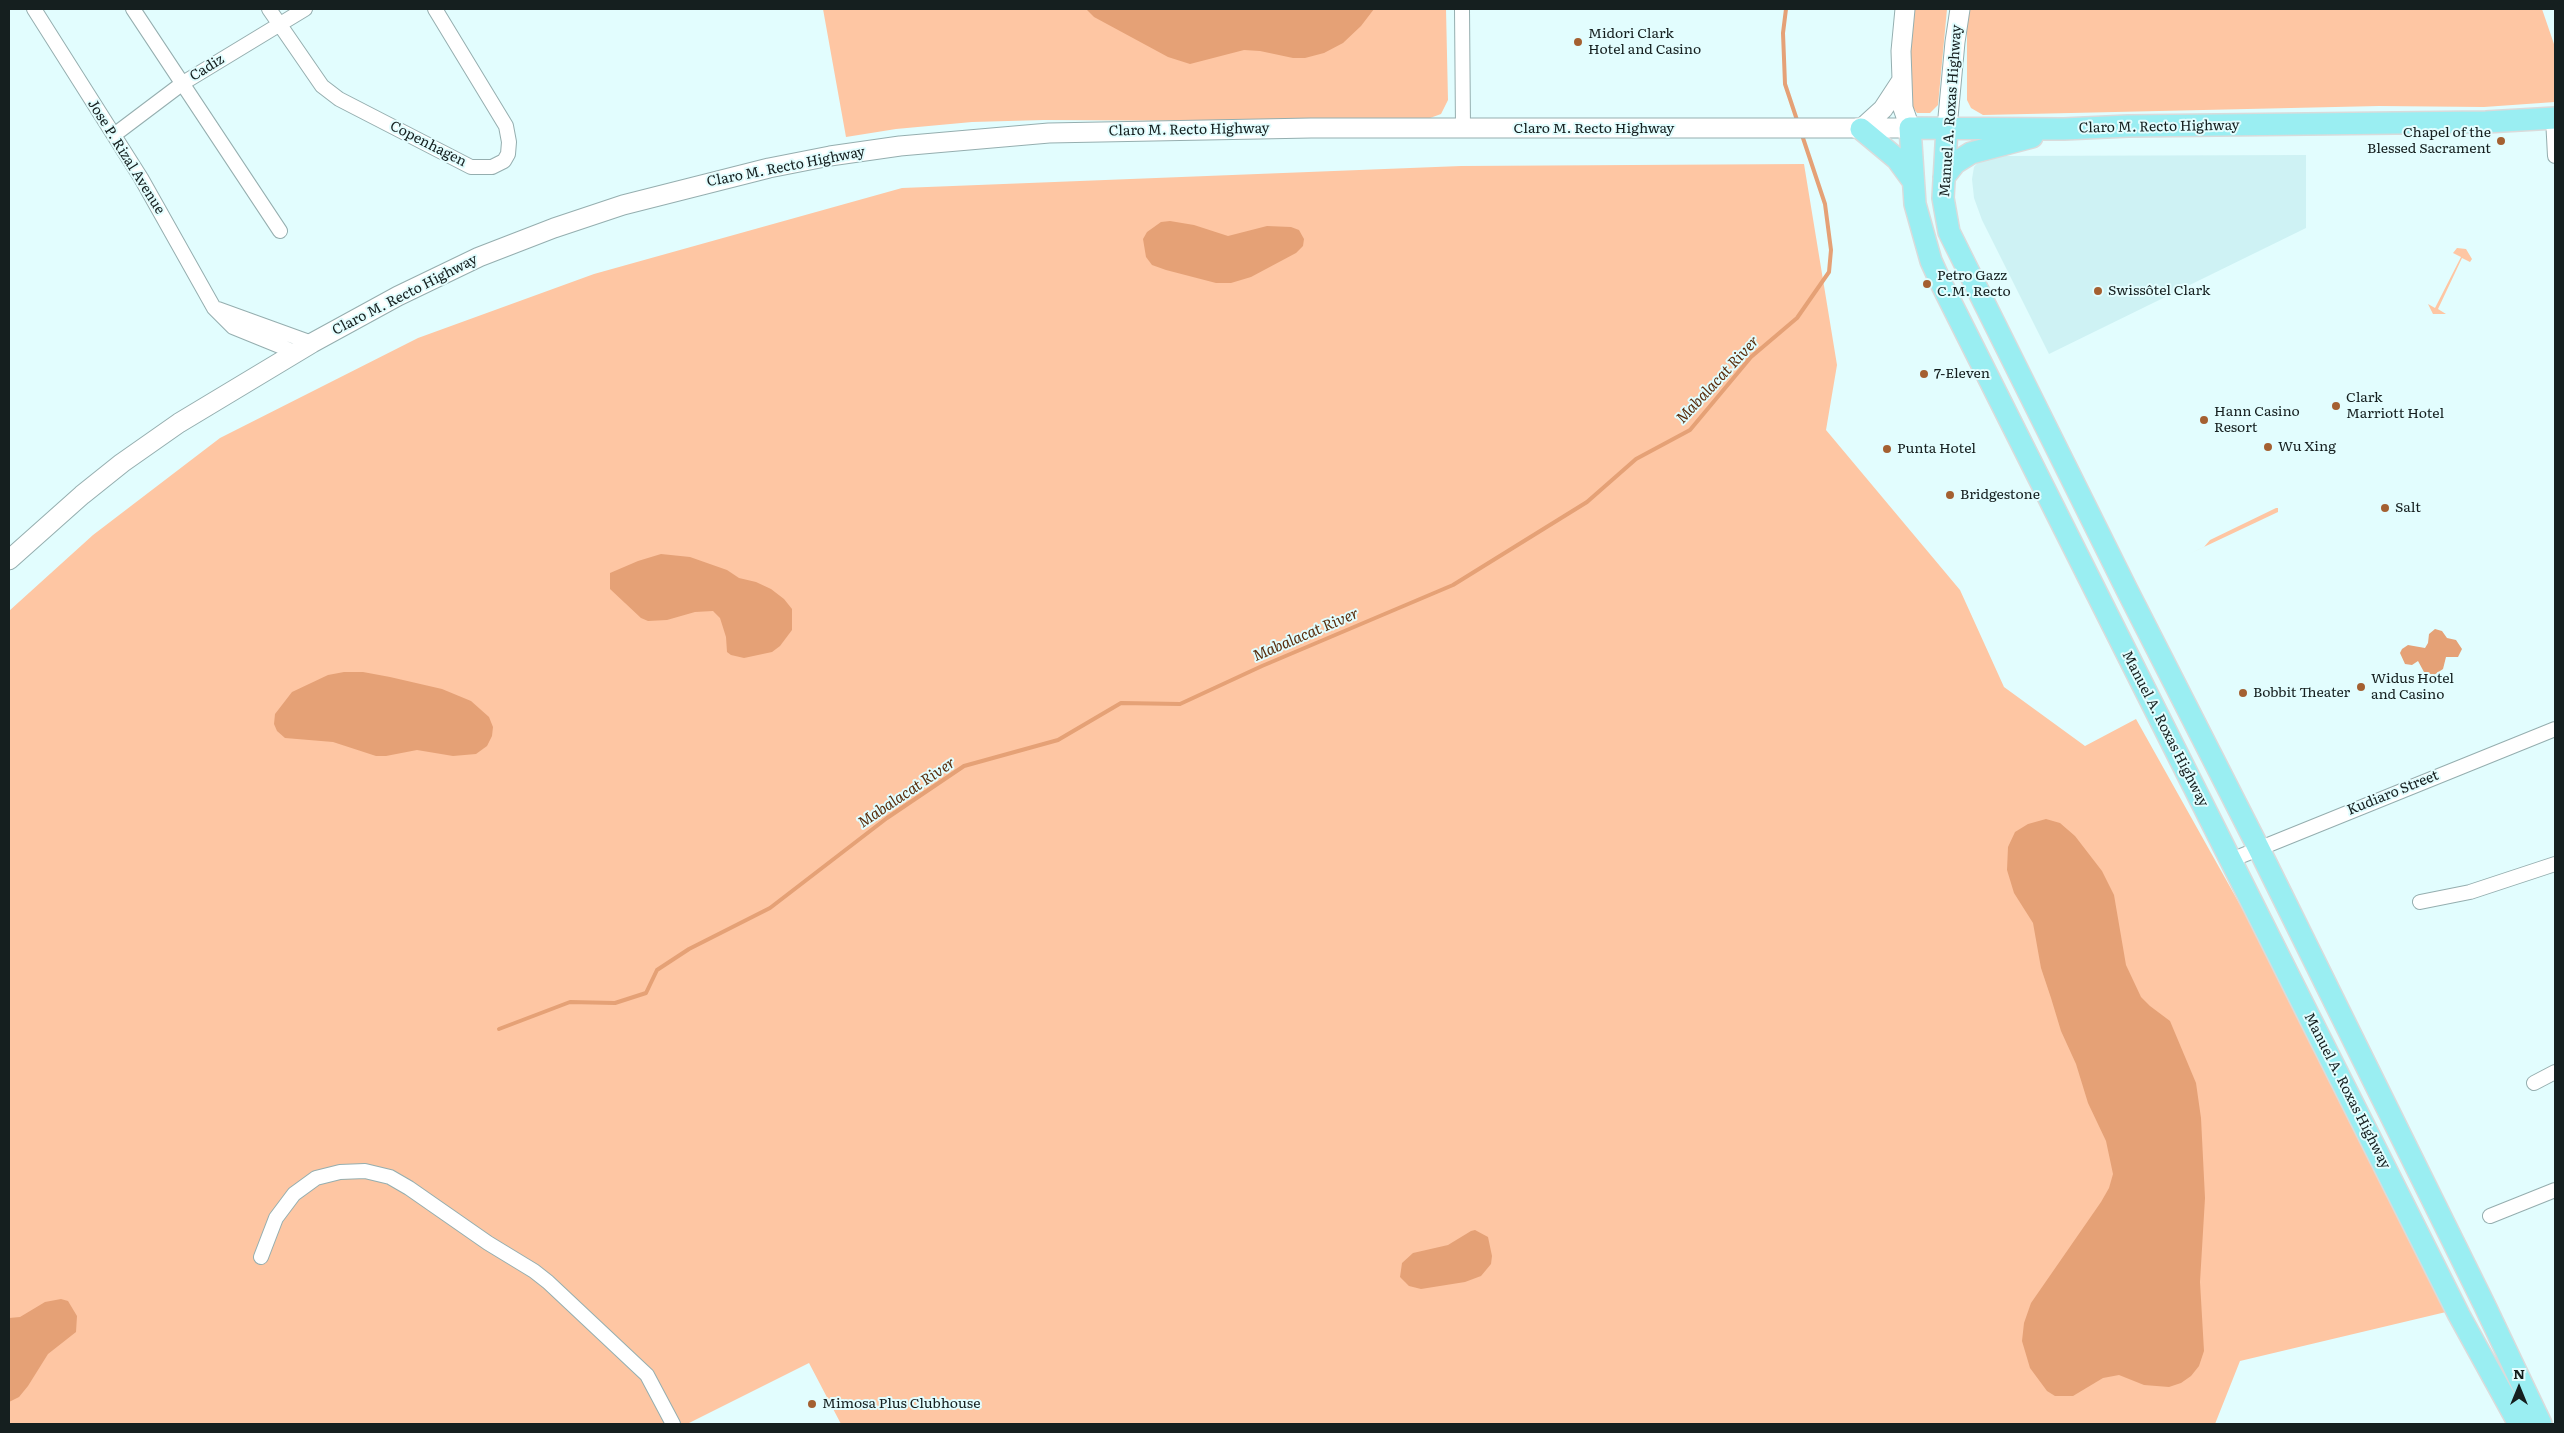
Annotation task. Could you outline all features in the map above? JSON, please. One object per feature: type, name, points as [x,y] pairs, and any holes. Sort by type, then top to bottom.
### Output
[{"type":"main road","name":"Manuel A. Roxas Highway","points":[[1905,9],[1901,51],[1902,108],[1910,128],[1915,204],[1934,268],[2459,1315],[2519,1424]]},
{"type":"main road","name":"Manuel A. Roxas Highway","points":[[1960,9],[1947,128],[1943,198],[1950,232],[2222,779],[2258,847],[2484,1304],[2541,1424]]},
{"type":"main road","points":[[1902,80],[1883,109],[1861,129],[1897,159],[1913,181]]},
{"type":"main road","name":"Claro M. Recto Highway","points":[[9,560],[69,506],[122,463],[179,424],[305,348],[398,296],[515,242],[592,214],[651,197],[812,159],[907,145],[1049,133],[1311,128],[2064,129],[2128,126],[2486,122],[2554,118]]},
{"type":"main road","points":[[1944,177],[1955,163],[1979,150],[2064,129]]},
{"type":"street","name":"Jose P. Rizal Avenue","points":[[34,9],[114,135],[196,272],[214,308],[233,327],[305,348]]},
{"type":"street","points":[[133,9],[280,231]]},
{"type":"street","points":[[269,9],[278,24]]},
{"type":"street","name":"Cadiz","points":[[114,135],[183,83],[278,24],[306,9]]},
{"type":"street","name":"Copenhagen","points":[[278,24],[322,86],[339,99],[471,167],[492,168],[504,161],[508,154],[509,142],[506,126],[435,9]]},
{"type":"street","points":[[1462,9],[1463,128]]},
{"type":"street","points":[[2554,118],[2555,156]]},
{"type":"street","name":"Kudiaro Street","points":[[2231,860],[2258,847],[2555,729]]},
{"type":"street","points":[[2420,902],[2470,892],[2555,864]]},
{"type":"street","points":[[2534,1083],[2555,1072]]},
{"type":"street","points":[[261,1257],[276,1218],[294,1194],[316,1178],[340,1172],[365,1171],[390,1177],[410,1188],[488,1244],[534,1271],[647,1375],[673,1424]]},
{"type":"street","points":[[2490,1216],[2555,1190]]},
{"type":"shaded area","points":[[823,9],[1446,9],[1448,100],[1441,114],[1419,122],[1044,120],[972,122],[896,129],[846,137]]},
{"type":"shaded area","points":[[1086,9],[1374,9],[1361,26],[1343,43],[1324,53],[1305,58],[1293,58],[1260,51],[1244,50],[1190,64],[1168,57],[1094,17]]},
{"type":"shaded area","points":[[1911,9],[1947,9],[1938,105],[1930,113],[1917,113],[1911,105],[1908,47]]},
{"type":"shaded area","points":[[1970,9],[2542,9],[2555,47],[2555,102],[2484,107],[2379,106],[1983,115],[1971,108],[1967,100],[1967,27]]},
{"type":"shaded area","name":"Swissôtel Clark","points":[[2306,155],[2306,228],[2049,354],[1982,220],[1974,198],[1972,179],[1974,167],[1978,162],[1997,156]]},
{"type":"shaded area","points":[[1804,164],[1837,365],[1826,430],[1960,590],[2004,687],[2085,746],[2136,719],[2280,976],[2446,1312],[2240,1361],[2215,1424],[841,1424],[809,1363],[687,1424],[9,1424],[9,611],[93,535],[220,438],[418,338],[594,274],[902,188],[1461,166]]},
{"type":"shaded area","points":[[1170,221],[1194,225],[1228,236],[1267,226],[1291,227],[1299,230],[1304,239],[1303,246],[1296,253],[1251,277],[1231,283],[1216,283],[1152,265],[1146,257],[1143,239],[1147,232],[1161,222]]},
{"type":"shaded area","points":[[2457,248],[2466,249],[2472,259],[2470,262],[2462,258],[2438,309],[2446,314],[2433,314],[2428,304],[2435,308],[2461,257],[2453,253]]},
{"type":"shaded area","points":[[2278,508],[2278,512],[2204,547],[2210,540]]},
{"type":"shaded area","points":[[661,554],[690,557],[727,570],[739,578],[756,582],[771,589],[784,599],[792,609],[792,630],[780,646],[772,652],[744,658],[727,652],[726,637],[720,618],[713,611],[695,612],[667,620],[648,621],[641,618],[610,589],[610,573]]},
{"type":"shaded area","points":[[2435,629],[2442,631],[2447,638],[2456,640],[2462,649],[2458,657],[2446,657],[2443,669],[2434,675],[2424,672],[2418,661],[2412,665],[2405,664],[2400,653],[2402,649],[2408,645],[2425,648],[2428,643],[2429,634]]},
{"type":"shaded area","points":[[344,672],[363,672],[390,677],[442,689],[471,701],[489,717],[493,727],[492,736],[487,746],[476,754],[453,756],[417,750],[376,756],[333,742],[285,738],[277,731],[274,724],[275,714],[292,692],[328,675]]},
{"type":"shaded area","points":[[2046,819],[2060,823],[2075,836],[2102,871],[2114,895],[2126,965],[2141,997],[2170,1021],[2196,1083],[2201,1118],[2205,1198],[2200,1282],[2204,1351],[2199,1366],[2191,1376],[2181,1383],[2169,1387],[2144,1385],[2119,1375],[2103,1378],[2073,1396],[2055,1396],[2047,1391],[2030,1368],[2022,1341],[2024,1323],[2031,1303],[2101,1202],[2109,1188],[2113,1174],[2106,1141],[2088,1103],[2076,1064],[2061,1031],[2041,968],[2033,923],[2014,893],[2007,870],[2008,847],[2015,832],[2028,824]]},
{"type":"shaded area","points":[[1475,1230],[1488,1237],[1492,1256],[1491,1264],[1481,1276],[1465,1282],[1421,1289],[1409,1286],[1400,1277],[1402,1263],[1413,1253],[1448,1245]]},
{"type":"shaded area","points":[[61,1299],[68,1301],[77,1316],[76,1332],[48,1354],[28,1386],[19,1397],[9,1402],[9,1318],[20,1317],[45,1302]]},
{"type":"waterway","name":"Mabalacat River","points":[[1786,9],[1783,33],[1785,84],[1798,123]]},
{"type":"waterway","name":"Mabalacat River","points":[[499,1029],[570,1002],[615,1003],[646,993],[657,970],[689,949],[770,908],[887,818],[964,766],[1058,740],[1121,703],[1180,704],[1262,666],[1453,585],[1587,502],[1636,459],[1690,430],[1751,357],[1797,318],[1829,272],[1831,250],[1825,204],[1802,135]]},
{"type":"place","name":"Midori Clark Hotel and Casino","points":[[1578,42]]},
{"type":"place","name":"Chapel of the Blessed Sacrament","points":[[2501,141]]},
{"type":"place","name":"Petro Gazz C.M. Recto","points":[[1927,284]]},
{"type":"place","name":"Swissôtel Clark","points":[[2098,291]]},
{"type":"place","name":"7-Eleven","points":[[1924,374]]},
{"type":"place","name":"Clark Marriott Hotel","points":[[2336,406]]},
{"type":"place","name":"Hann Casino Resort","points":[[2204,420]]},
{"type":"place","name":"Wu Xing","points":[[2268,447]]},
{"type":"place","name":"Punta Hotel","points":[[1887,449]]},
{"type":"place","name":"Bridgestone","points":[[1950,495]]},
{"type":"place","name":"Salt","points":[[2385,508]]},
{"type":"place","name":"Widus Hotel and Casino","points":[[2361,687]]},
{"type":"place","name":"Bobbit Theater","points":[[2243,693]]},
{"type":"place","name":"Mimosa Plus Clubhouse","points":[[812,1404]]}]
